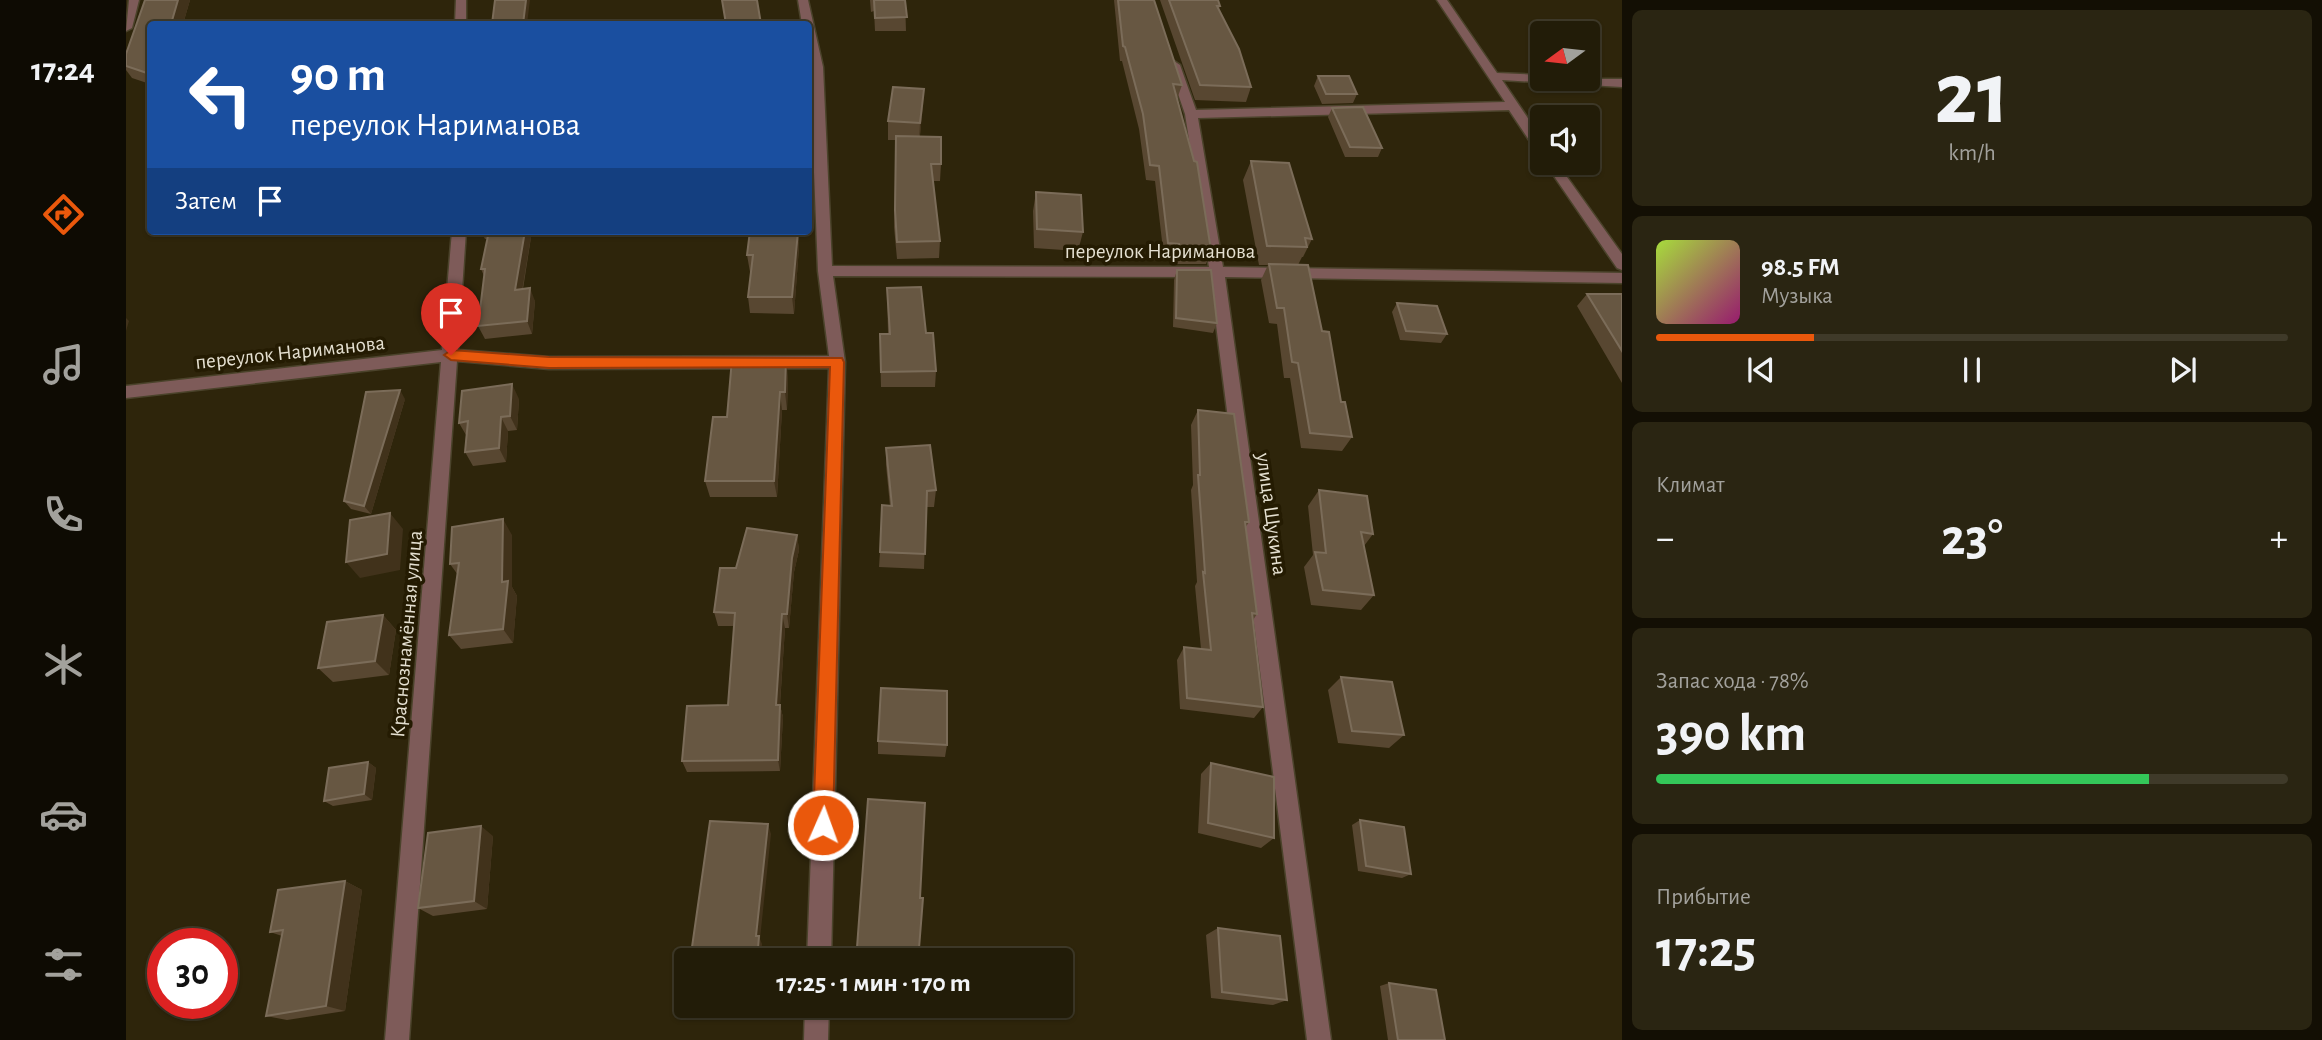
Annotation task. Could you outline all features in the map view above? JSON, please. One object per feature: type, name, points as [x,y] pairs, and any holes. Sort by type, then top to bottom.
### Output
[{"type":"street","points":[[126,28],[134,0]]},
{"type":"street","points":[[461,0],[461,21]]},
{"type":"street","points":[[803,0],[807,21]]},
{"type":"street","points":[[1442,0],[1530,132]]},
{"type":"street","points":[[812,44],[817,67],[825,271],[837,362],[819,948]]},
{"type":"street","name":"улица Щукина","points":[[1169,51],[1191,114],[1217,272],[1319,1040]]},
{"type":"street","points":[[1492,76],[1622,83]]},
{"type":"street","points":[[1191,114],[1512,106]]},
{"type":"street","points":[[1559,175],[1622,265]]},
{"type":"street","name":"Краснознамённая улица","points":[[397,1040],[459,235]]},
{"type":"street","name":"переулок Нариманова","points":[[825,271],[1217,272],[1622,278]]},
{"type":"street","name":"переулок Нариманова","points":[[126,392],[451,355],[549,363],[837,362]]},
{"type":"street","points":[[816,1040],[817,1018]]},
{"type":"building","points":[[145,0],[178,0],[172,21],[147,21],[147,73],[126,66],[126,54]]},
{"type":"building","points":[[495,0],[526,0],[523,21],[492,21]]},
{"type":"building","points":[[722,0],[757,0],[760,21],[726,21]]},
{"type":"building","points":[[874,0],[905,0],[907,17],[875,18]]},
{"type":"building","points":[[1118,0],[1154,0],[1182,85],[1173,84],[1194,161],[1197,162],[1211,250],[1179,250],[1179,244],[1168,243],[1159,166],[1150,165],[1143,114],[1123,46]]},
{"type":"building","points":[[1169,0],[1218,0],[1220,6],[1217,6],[1239,49],[1251,87],[1200,85]]},
{"type":"building","points":[[1318,76],[1349,76],[1357,94],[1326,94]]},
{"type":"building","points":[[893,87],[924,89],[920,123],[888,121]]},
{"type":"building","points":[[1363,107],[1382,148],[1350,147],[1332,108]]},
{"type":"building","points":[[896,136],[941,137],[941,164],[931,164],[940,241],[897,242]]},
{"type":"building","points":[[1251,161],[1289,163],[1312,239],[1305,238],[1307,247],[1267,246]]},
{"type":"building","points":[[1036,192],[1081,195],[1083,232],[1037,229]]},
{"type":"building","points":[[488,235],[524,235],[515,290],[530,288],[527,321],[478,326],[485,269],[481,269]]},
{"type":"building","points":[[750,235],[798,235],[792,297],[748,297],[753,255],[747,255]]},
{"type":"building","points":[[1269,264],[1308,265],[1322,331],[1329,332],[1341,402],[1345,402],[1352,437],[1310,433],[1298,363],[1292,362],[1284,308],[1277,308]]},
{"type":"building","points":[[1177,270],[1211,270],[1217,323],[1176,318]]},
{"type":"building","points":[[921,287],[926,333],[933,333],[936,371],[881,372],[880,334],[890,334],[887,288]]},
{"type":"building","points":[[1587,294],[1622,294],[1622,351]]},
{"type":"building","points":[[1397,303],[1437,306],[1447,334],[1406,331]]},
{"type":"building","points":[[786,358],[785,392],[780,392],[774,481],[705,481],[713,417],[727,417],[732,359]]},
{"type":"building","points":[[512,384],[510,416],[501,417],[499,448],[465,452],[468,421],[459,423],[462,391]]},
{"type":"building","points":[[400,390],[364,506],[344,501],[366,392]]},
{"type":"building","points":[[1198,410],[1234,414],[1249,522],[1245,522],[1257,614],[1252,613],[1263,707],[1187,698],[1184,647],[1211,650],[1203,572],[1205,573],[1198,475]]},
{"type":"building","points":[[930,445],[936,490],[927,491],[925,554],[880,552],[882,505],[892,506],[886,448]]},
{"type":"building","points":[[1319,490],[1367,496],[1373,534],[1361,532],[1374,595],[1323,590],[1315,552],[1326,553]]},
{"type":"building","points":[[390,513],[387,554],[346,562],[350,520]]},
{"type":"building","points":[[503,519],[502,582],[508,581],[503,629],[449,635],[459,563],[450,564],[452,527]]},
{"type":"building","points":[[747,528],[797,535],[787,614],[782,614],[776,705],[780,705],[778,760],[682,761],[687,706],[728,705],[735,613],[714,612],[720,568],[736,568]]},
{"type":"building","points":[[383,615],[375,661],[318,668],[327,622]]},
{"type":"building","points":[[1341,677],[1392,682],[1404,735],[1352,731]]},
{"type":"building","points":[[881,688],[947,691],[947,745],[878,741]]},
{"type":"building","points":[[368,762],[364,794],[324,801],[329,768]]},
{"type":"building","points":[[1211,763],[1274,777],[1274,838],[1208,823]]},
{"type":"building","points":[[868,799],[925,803],[919,948],[857,948]]},
{"type":"building","points":[[1360,820],[1404,827],[1411,874],[1366,866]]},
{"type":"building","points":[[710,821],[768,824],[756,936],[759,936],[758,948],[692,948]]},
{"type":"building","points":[[481,826],[474,901],[418,908],[428,833]]},
{"type":"building","points":[[345,881],[326,1006],[266,1016],[283,930],[270,932],[278,890]]},
{"type":"building","points":[[1218,928],[1280,936],[1287,1000],[1222,992]]},
{"type":"building","points":[[1389,983],[1436,990],[1445,1040],[1398,1040]]},
{"type":"route","points":[[451,355],[549,363],[837,362],[823,825]]}]
